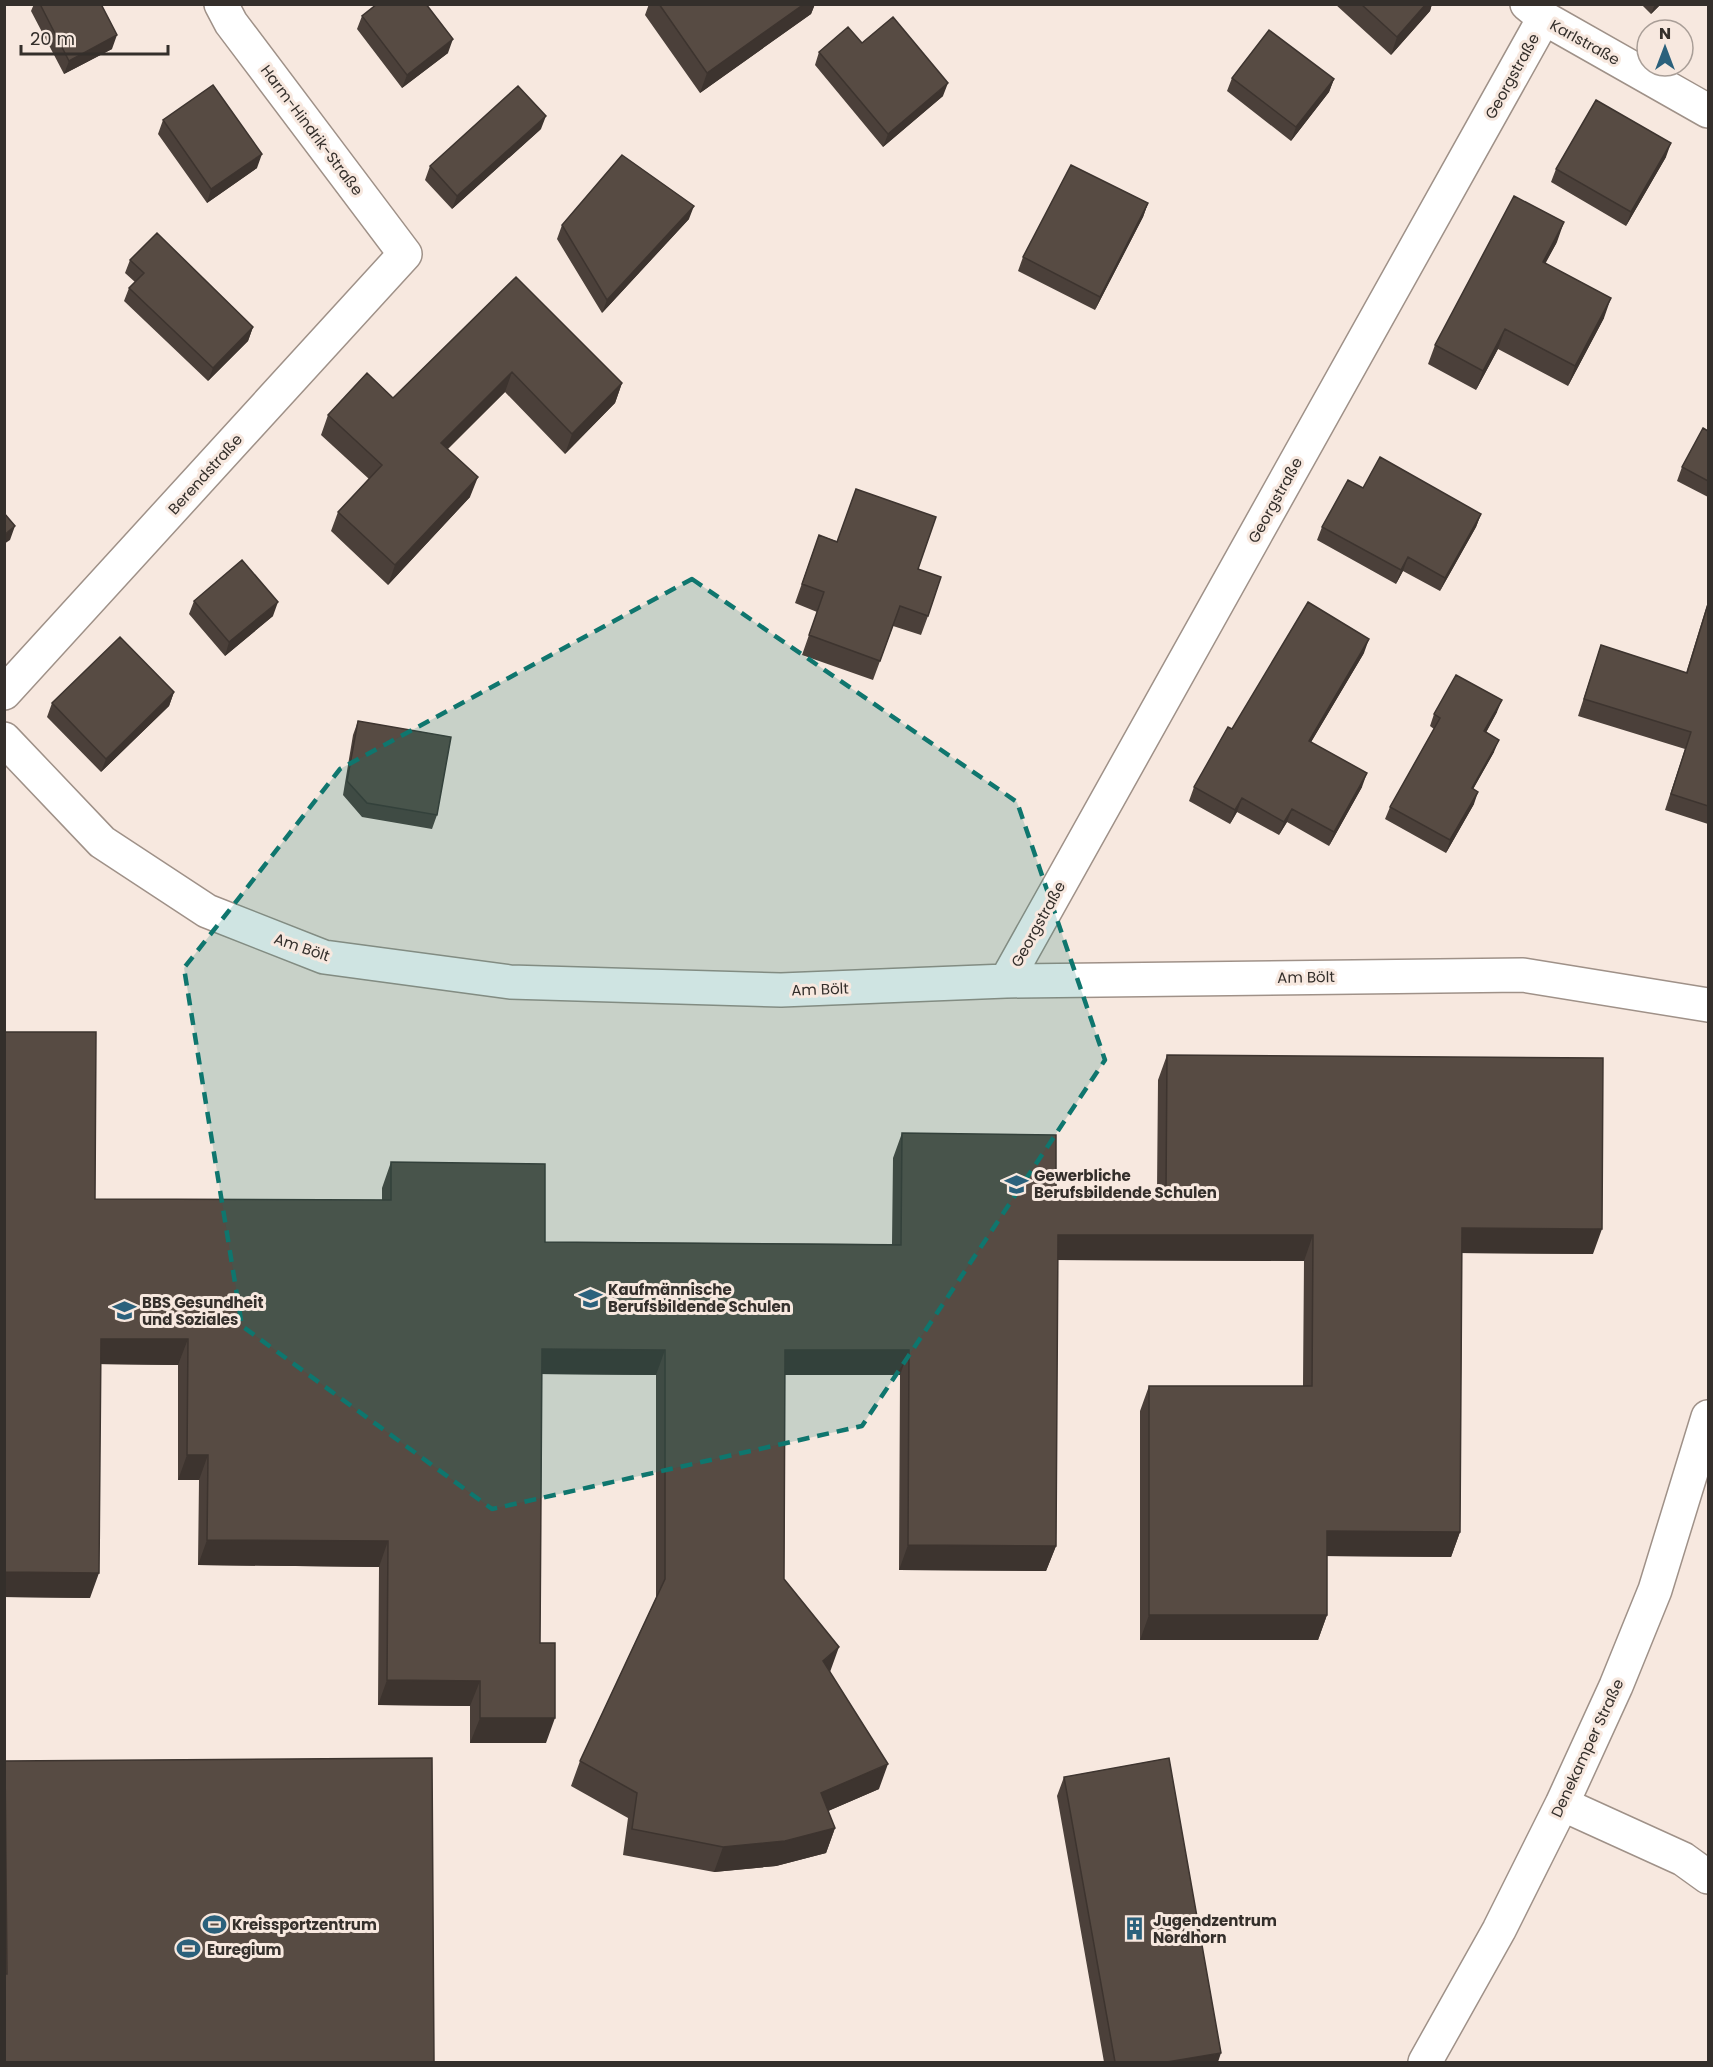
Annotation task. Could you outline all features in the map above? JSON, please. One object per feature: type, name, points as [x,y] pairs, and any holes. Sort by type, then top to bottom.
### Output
[{"type":"street","name":"Harm-Hindrik-Straße","points":[[221,4],[231,22],[405,254]]},
{"type":"street","name":"Karlstraße","points":[[1535,11],[1708,111]]},
{"type":"street","name":"Georgstraße","points":[[1006,981],[1535,11]]},
{"type":"street","name":"Berendstraße","points":[[4,693],[405,254]]},
{"type":"street","name":"Am Bölt","points":[[4,739],[102,842],[207,911],[324,957],[521,982],[782,990],[1006,981],[1523,975],[1708,1005]]},
{"type":"street","name":"Denekamper Straße","points":[[1425,2062],[1499,1930],[1562,1804],[1616,1686],[1655,1590],[1708,1417]]},
{"type":"street","points":[[1562,1804],[1683,1859],[1708,1878]]},
{"type":"highlighted area","points":[[692,579],[1017,802],[1105,1060],[862,1426],[492,1509],[242,1326],[184,968],[340,769]]},
{"type":"building","points":[[40,4],[101,4],[117,35],[69,61]]},
{"type":"building","points":[[377,4],[426,4],[453,39],[407,75],[362,16]]},
{"type":"building","points":[[659,4],[804,4],[707,73]]},
{"type":"building","points":[[1361,4],[1426,4],[1397,37]]},
{"type":"building","points":[[893,17],[948,83],[888,134],[819,52],[848,27],[862,43]]},
{"type":"building","points":[[1269,30],[1334,79],[1296,127],[1232,78]]},
{"type":"building","points":[[213,85],[262,154],[211,189],[163,120]]},
{"type":"building","points":[[518,86],[546,116],[457,196],[430,166]]},
{"type":"building","points":[[1596,100],[1671,143],[1631,212],[1556,169]]},
{"type":"building","points":[[622,155],[694,206],[607,300],[562,225]]},
{"type":"building","points":[[1071,165],[1148,203],[1100,297],[1023,257]]},
{"type":"building","points":[[1514,196],[1564,222],[1543,262],[1611,298],[1575,366],[1505,329],[1483,371],[1435,345]]},
{"type":"building","points":[[157,233],[253,327],[213,368],[129,288],[144,273],[130,260]]},
{"type":"building","points":[[516,277],[622,383],[572,434],[512,372],[441,443],[478,477],[395,565],[338,512],[382,465],[328,415],[367,373],[393,398]]},
{"type":"building","points":[[1703,428],[1708,431],[1708,481],[1682,467]]},
{"type":"building","points":[[1380,457],[1481,514],[1445,578],[1408,557],[1401,570],[1322,527],[1348,480],[1363,488]]},
{"type":"building","points":[[856,489],[936,517],[918,569],[941,577],[928,616],[900,606],[880,661],[809,635],[824,592],[802,584],[819,535],[837,542]]},
{"type":"building","points":[[4,513],[15,526],[4,535]]},
{"type":"building","points":[[242,560],[278,602],[229,642],[194,601]]},
{"type":"building","points":[[1308,602],[1369,639],[1309,741],[1367,773],[1334,832],[1292,809],[1284,822],[1242,798],[1235,810],[1194,787],[1228,727],[1232,729]]},
{"type":"building","points":[[1708,604],[1708,806],[1671,794],[1691,732],[1584,699],[1601,645],[1687,673]]},
{"type":"building","points":[[120,637],[174,692],[106,759],[52,703]]},
{"type":"building","points":[[1456,675],[1502,700],[1484,731],[1499,740],[1472,788],[1478,792],[1450,840],[1390,807],[1440,718],[1434,714]]},
{"type":"building","points":[[358,721],[451,737],[437,815],[367,803],[347,781]]},
{"type":"building","points":[[4,1032],[96,1032],[95,1199],[391,1200],[391,1162],[545,1164],[545,1242],[901,1245],[902,1133],[1056,1135],[1056,1190],[1166,1191],[1167,1055],[1603,1058],[1602,1229],[1462,1228],[1460,1532],[1327,1531],[1327,1615],[1149,1615],[1149,1386],[1312,1386],[1313,1235],[1058,1235],[1056,1546],[908,1545],[909,1350],[785,1350],[784,1579],[839,1647],[823,1661],[888,1764],[821,1793],[835,1828],[785,1841],[723,1847],[632,1829],[637,1793],[580,1761],[665,1579],[665,1350],[542,1349],[540,1643],[555,1643],[555,1718],[480,1718],[480,1681],[387,1680],[388,1541],[207,1540],[208,1455],[187,1455],[188,1339],[101,1339],[99,1573],[4,1572]]},
{"type":"building","name":"Kreissportzentrum","points":[[432,1758],[434,2062],[4,2062],[4,1974],[7,1974],[5,1761]]},
{"type":"building","name":"Jugendzentrum Nordhorn","points":[[1169,1758],[1221,2053],[1167,2062],[1115,2062],[1064,1777]]},
{"type":"place","name":"Gewerbliche Berufsbildende Schulen","points":[[1016,1184]]},
{"type":"place","name":"Kaufmännische Berufsbildende Schulen","points":[[590,1298]]},
{"type":"place","name":"BBS Gesundheit und Soziales","points":[[124,1311]]},
{"type":"place","name":"Kreissportzentrum","points":[[214,1924]]},
{"type":"place","name":"Jugendzentrum Nordhorn","points":[[1135,1929]]},
{"type":"place","name":"Euregium","points":[[189,1949]]}]
